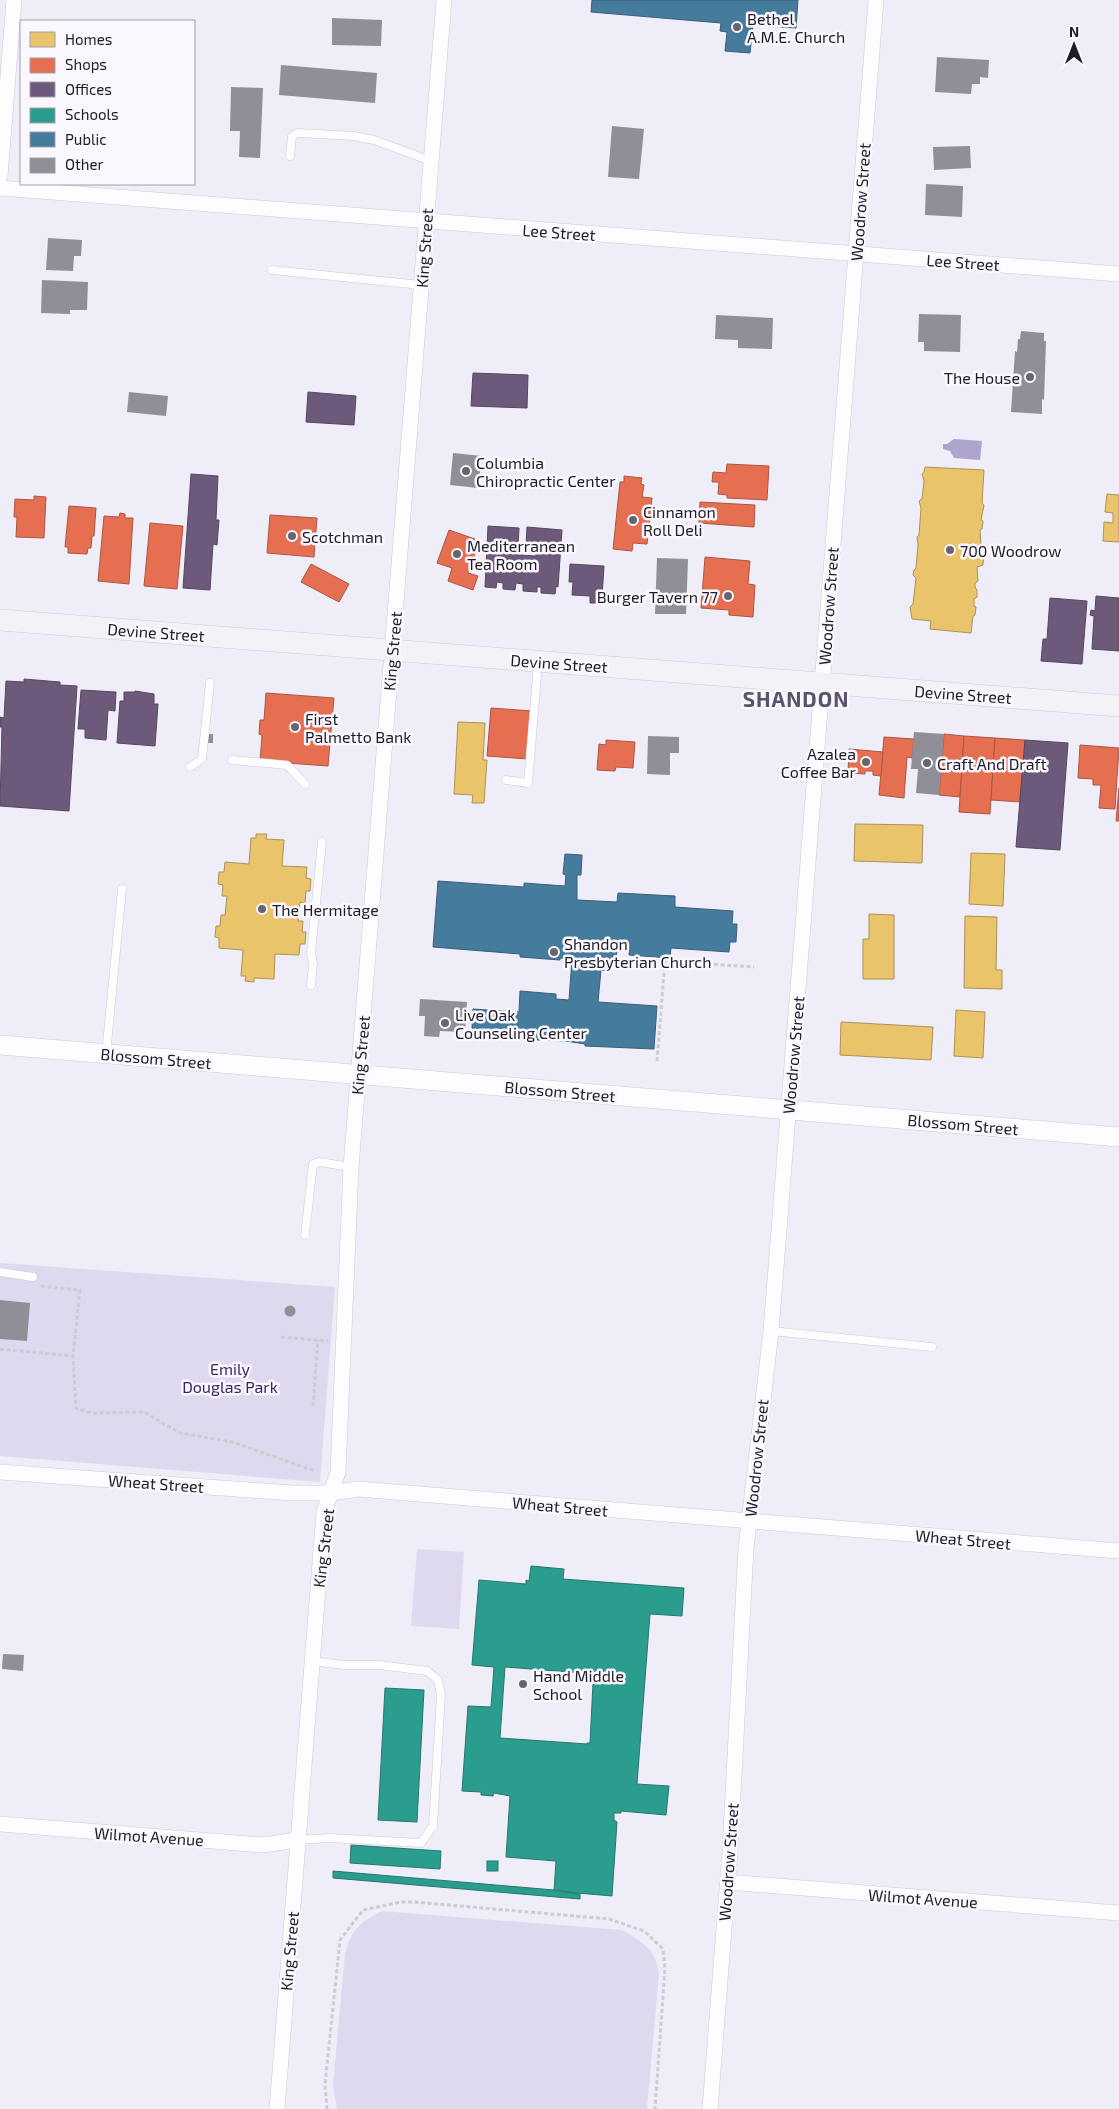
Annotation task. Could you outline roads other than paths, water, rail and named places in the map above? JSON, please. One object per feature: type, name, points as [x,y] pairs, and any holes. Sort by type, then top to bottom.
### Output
[{"type":"main road","name":"Devine Street","points":[[0,620],[1119,706]]},
{"type":"street","points":[[0,176],[14,0]]},
{"type":"street","name":"King Street","points":[[277,2109],[324,1512],[338,1472],[351,1167],[444,0]]},
{"type":"street","name":"Woodrow Street","points":[[710,2109],[727,1882],[749,1522],[771,1331],[876,0]]},
{"type":"street","name":"Lee Street","points":[[0,188],[1119,274]]},
{"type":"street","name":"Blossom Street","points":[[0,1045],[1119,1136]]},
{"type":"street","name":"Wheat Street","points":[[0,1472],[292,1493],[331,1493],[358,1489],[1119,1551]]},
{"type":"street","name":"Wilmot Avenue","points":[[0,1824],[262,1844],[298,1840]]},
{"type":"street","name":"Wilmot Avenue","points":[[727,1882],[1119,1913]]},
{"type":"lane","points":[[290,156],[292,136],[298,133],[354,136],[374,140],[431,161]]},
{"type":"lane","points":[[272,270],[421,285]]},
{"type":"lane","points":[[506,780],[528,783],[538,661]]},
{"type":"lane","points":[[190,767],[202,759],[210,683]]},
{"type":"lane","points":[[232,760],[287,765],[304,784]]},
{"type":"lane","points":[[311,986],[313,964],[311,953],[322,842]]},
{"type":"lane","points":[[106,1054],[122,889]]},
{"type":"lane","points":[[305,1235],[313,1164],[319,1162],[351,1167]]},
{"type":"lane","points":[[0,1272],[33,1277]]},
{"type":"lane","points":[[771,1331],[932,1347]]},
{"type":"lane","points":[[298,1840],[330,1838],[421,1843],[433,1826],[441,1695],[438,1680],[427,1670],[311,1661]]},
{"type":"place","name":"Bethel A.M.E. Church","points":[[737,27]]},
{"type":"place","name":"The House","points":[[1030,377]]},
{"type":"place","name":"Columbia Chiropractic Center","points":[[466,471]]},
{"type":"place","name":"Cinnamon Roll Deli","points":[[633,520]]},
{"type":"place","name":"Scotchman","points":[[292,536]]},
{"type":"place","name":"700 Woodrow","points":[[950,550]]},
{"type":"place","name":"Mediterranean Tea Room","points":[[457,554]]},
{"type":"place","name":"Burger Tavern 77","points":[[728,596]]},
{"type":"place","name":"First Palmetto Bank","points":[[295,727]]},
{"type":"place","name":"Azalea Coffee Bar","points":[[866,762]]},
{"type":"place","name":"Craft And Draft","points":[[927,763]]},
{"type":"place","name":"The Hermitage","points":[[262,909]]},
{"type":"place","name":"Shandon Presbyterian Church","points":[[554,952]]},
{"type":"place","name":"Live Oak Counseling Center","points":[[445,1023]]},
{"type":"place","name":"Hand Middle School","points":[[523,1684]]},
{"type":"district","name":"SHANDON","points":[[796,698]]},
{"type":"park label","name":"Emily Douglas Park","points":[[230,1377]]}]
